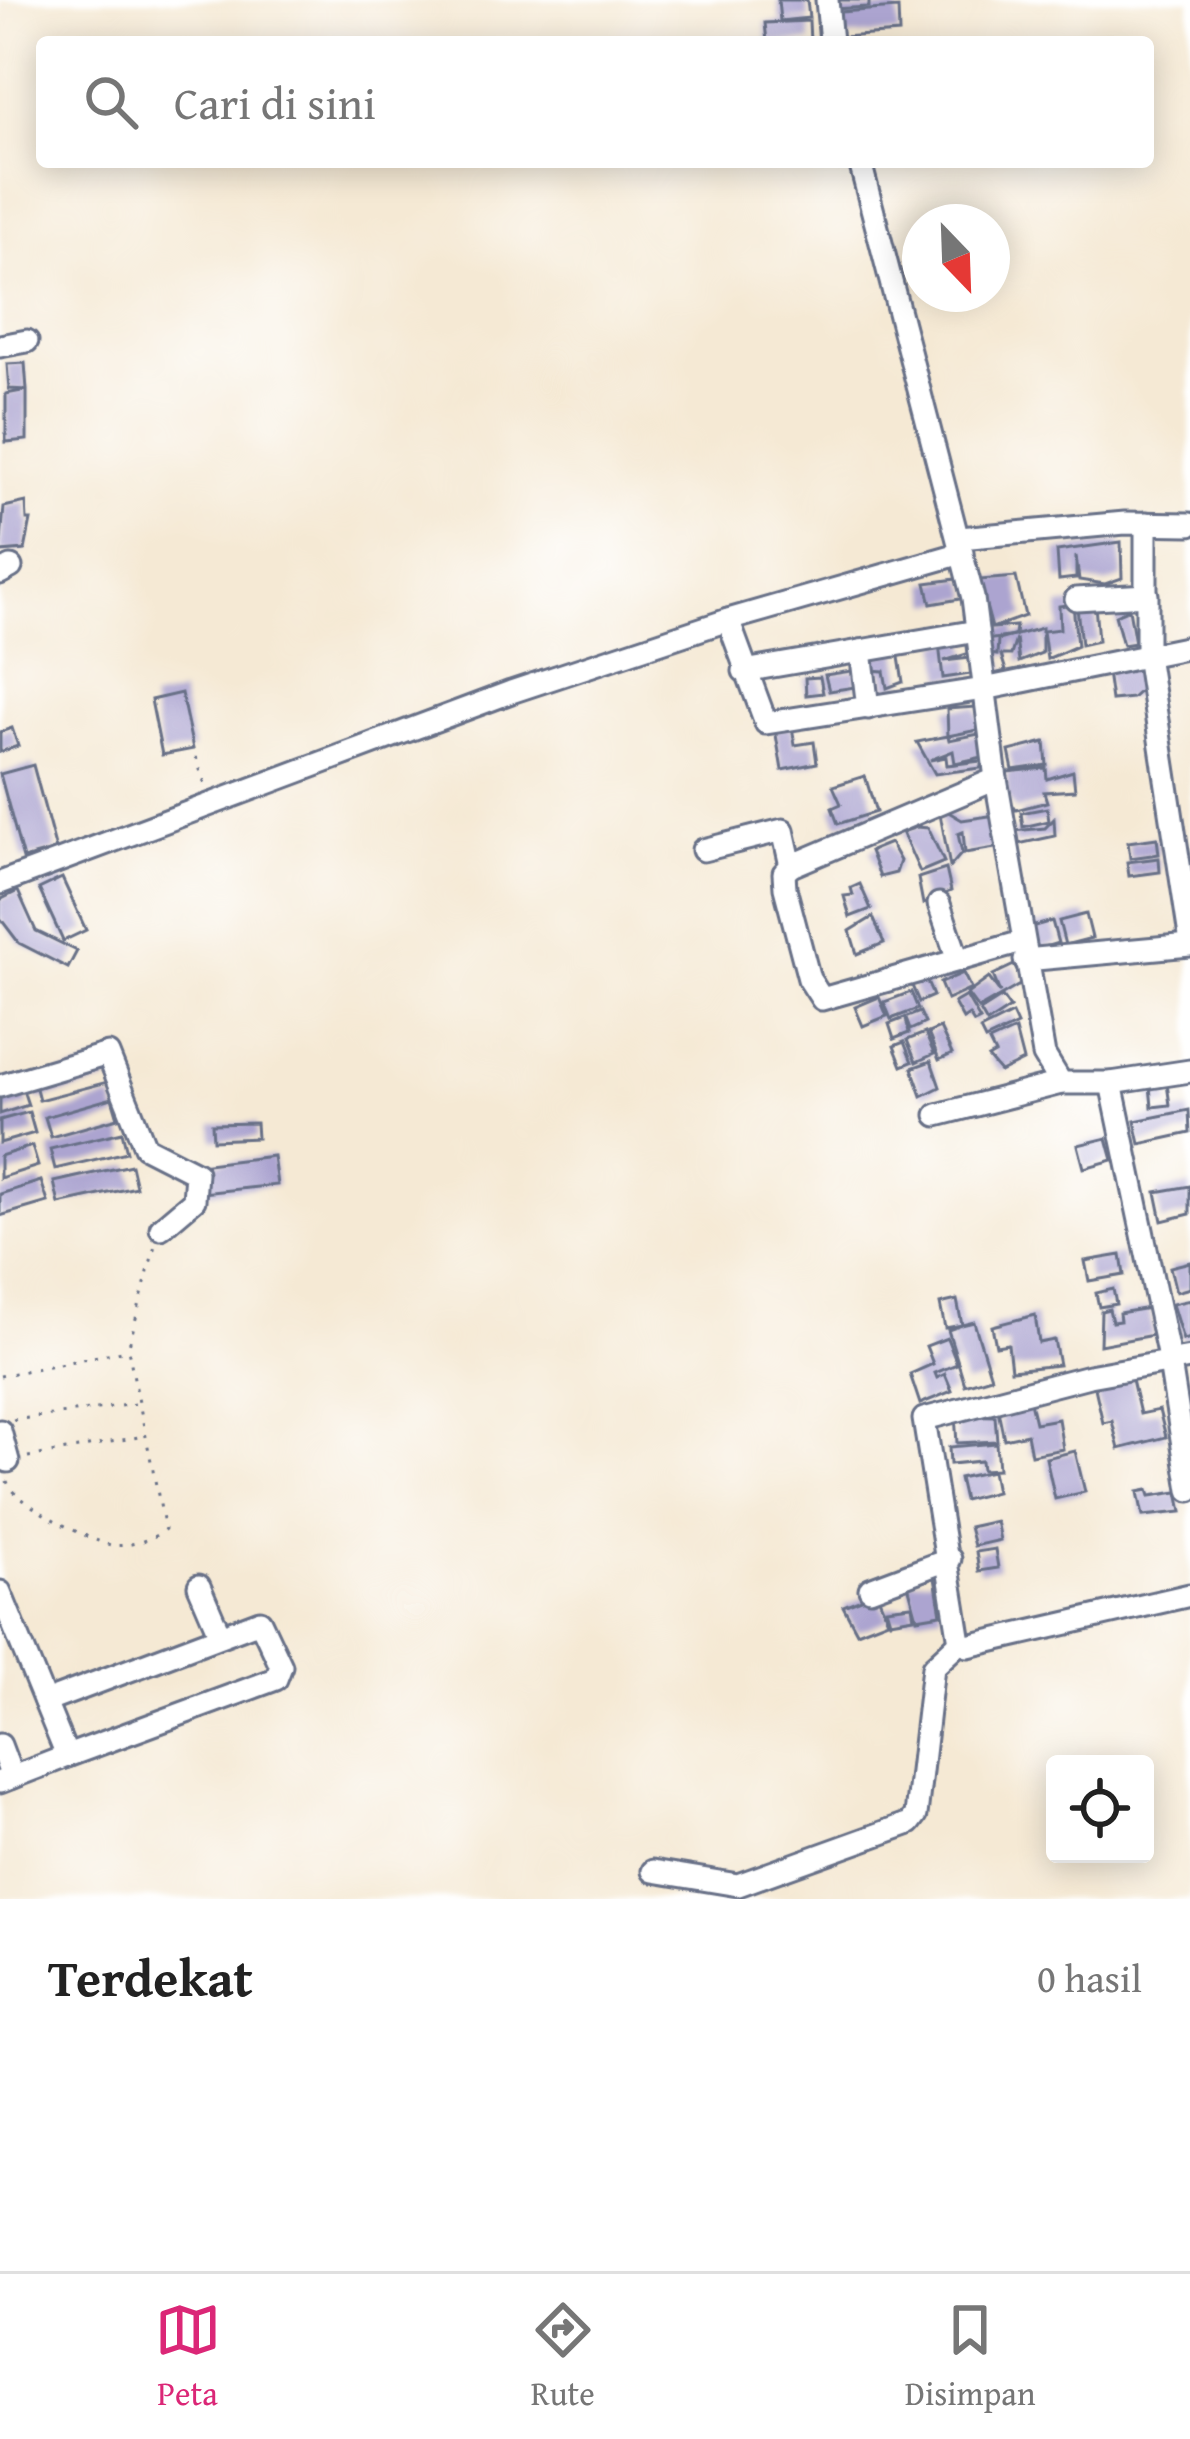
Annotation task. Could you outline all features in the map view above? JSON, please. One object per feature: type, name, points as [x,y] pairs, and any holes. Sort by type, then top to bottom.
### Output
[{"type":"street","points":[[826,0],[830,36]]},
{"type":"street","points":[[862,168],[961,545],[1023,951],[1044,1055],[1061,1083]]},
{"type":"street","points":[[0,346],[27,341]]},
{"type":"street","points":[[996,779],[784,873],[809,979],[822,999],[958,960],[1190,940],[1148,655],[1146,524]]},
{"type":"street","points":[[0,883],[511,692],[961,545],[1146,524],[1190,524]]},
{"type":"street","points":[[1076,599],[1146,594]]},
{"type":"street","points":[[728,620],[766,723],[984,689],[1190,647]]},
{"type":"street","points":[[745,671],[977,631]]},
{"type":"street","points":[[860,651],[868,708]]},
{"type":"street","points":[[704,850],[783,830],[791,866]]},
{"type":"street","points":[[939,904],[958,960]]},
{"type":"street","points":[[0,1086],[108,1054],[145,1147],[196,1173],[194,1200],[160,1228]]},
{"type":"street","points":[[937,1115],[1061,1083],[1111,1083],[1190,1071]]},
{"type":"street","points":[[1111,1083],[1180,1360],[1190,1490]]},
{"type":"street","points":[[961,1642],[924,1419],[1089,1376],[1180,1360]]},
{"type":"street","points":[[0,1431],[8,1461]]},
{"type":"street","points":[[870,1588],[950,1559]]},
{"type":"street","points":[[199,1586],[220,1636]]},
{"type":"street","points":[[0,1592],[67,1756]]},
{"type":"street","points":[[961,1642],[968,1646],[1190,1595]]},
{"type":"street","points":[[0,1745],[6,1779],[280,1674],[260,1621],[45,1702]]},
{"type":"street","points":[[653,1871],[738,1885],[913,1821],[933,1667],[961,1642]]},
{"type":"path","points":[[196,757],[212,807]]},
{"type":"path","points":[[144,1436],[8,1461],[10,1490],[18,1499],[116,1546],[158,1536],[165,1529],[128,1349],[160,1228]]},
{"type":"path","points":[[0,1376],[128,1349]]},
{"type":"path","points":[[0,1421],[136,1404]]},
{"type":"building","points":[[778,0],[807,0],[809,18],[780,21]]},
{"type":"building","points":[[833,0],[869,0],[869,7],[833,9]]},
{"type":"building","points":[[898,8],[899,33],[842,36],[840,12]]},
{"type":"building","points":[[809,21],[810,36],[766,36],[765,23]]},
{"type":"building","points":[[25,363],[27,390],[9,389],[7,364]]},
{"type":"building","points":[[27,390],[27,440],[6,442],[6,394]]},
{"type":"building","points":[[26,502],[27,520],[31,520],[25,550],[0,552],[4,507]]},
{"type":"building","points":[[1121,542],[1122,578],[1105,584],[1079,580],[1076,556],[1076,578],[1059,580],[1057,551]]},
{"type":"building","points":[[1016,577],[1025,616],[992,628],[979,580]]},
{"type":"building","points":[[964,578],[971,597],[931,604],[926,583]]},
{"type":"building","points":[[1073,604],[1077,646],[1047,659],[1043,631],[1060,629],[1059,606]]},
{"type":"building","points":[[1095,605],[1098,641],[1081,645],[1077,607]]},
{"type":"building","points":[[1129,609],[1135,643],[1123,645],[1115,615]]},
{"type":"building","points":[[1016,626],[1015,636],[985,640],[985,628]]},
{"type":"building","points":[[1042,628],[1042,653],[1019,662],[1016,639],[1011,655],[1001,655],[1006,671],[994,674],[989,654],[997,655],[998,640]]},
{"type":"building","points":[[965,639],[970,653],[944,661],[971,658],[971,674],[943,678],[939,644]]},
{"type":"building","points":[[898,651],[903,682],[887,688],[884,671],[869,670],[869,656]]},
{"type":"building","points":[[1138,661],[1141,690],[1132,698],[1111,700],[1106,665]]},
{"type":"building","points":[[858,670],[855,687],[829,691],[825,675]]},
{"type":"building","points":[[820,677],[823,693],[806,695],[805,678]]},
{"type":"building","points":[[181,693],[193,749],[162,755],[151,700]]},
{"type":"building","points":[[976,707],[983,729],[948,736],[947,709]]},
{"type":"building","points":[[792,727],[795,745],[814,742],[817,763],[782,770],[775,729]]},
{"type":"building","points":[[12,728],[18,746],[0,752],[0,732]]},
{"type":"building","points":[[984,733],[987,756],[955,763],[953,751],[930,760],[946,757],[947,765],[981,761],[981,768],[935,774],[917,742],[948,736],[949,740]]},
{"type":"building","points":[[1045,742],[1047,765],[1013,770],[1009,751]]},
{"type":"building","points":[[33,765],[56,850],[23,859],[0,774]]},
{"type":"building","points":[[1046,768],[1047,779],[1073,771],[1075,790],[1044,792],[1047,802],[1016,810],[1007,796],[1007,772]]},
{"type":"building","points":[[865,776],[876,812],[838,824],[832,808],[841,804],[833,786]]},
{"type":"building","points":[[1047,808],[1049,821],[1023,827],[1021,813]]},
{"type":"building","points":[[945,810],[962,820],[996,815],[1001,847],[965,853],[963,832],[958,834],[962,853],[950,867],[940,814]]},
{"type":"building","points":[[1054,819],[1055,836],[1014,845],[1013,831],[1045,828]]},
{"type":"building","points":[[928,828],[944,862],[920,872],[902,832]]},
{"type":"building","points":[[1157,838],[1159,854],[1130,858],[1128,842]]},
{"type":"building","points":[[890,843],[900,861],[896,873],[880,877],[870,851]]},
{"type":"building","points":[[1159,858],[1160,872],[1129,876],[1127,862]]},
{"type":"building","points":[[946,869],[951,891],[923,904],[918,878]]},
{"type":"building","points":[[62,878],[86,930],[63,941],[39,889]]},
{"type":"building","points":[[860,884],[871,909],[850,917],[844,896],[853,895],[851,888]]},
{"type":"building","points":[[18,891],[36,931],[77,951],[68,968],[19,943],[0,918],[0,900]]},
{"type":"building","points":[[1086,914],[1092,938],[1065,945],[1059,921]]},
{"type":"building","points":[[873,917],[884,943],[857,954],[850,931]]},
{"type":"building","points":[[1052,921],[1058,943],[1038,949],[1031,927]]},
{"type":"building","points":[[1014,965],[1023,983],[978,1009],[967,994],[989,978],[1000,993],[993,975]]},
{"type":"building","points":[[963,973],[971,989],[947,1000],[940,983]]},
{"type":"building","points":[[924,975],[933,996],[919,1002],[910,981]]},
{"type":"building","points":[[911,992],[918,1009],[891,1019],[884,1002]]},
{"type":"building","points":[[966,996],[980,1020],[974,1023],[969,1015],[963,1019],[954,1003]]},
{"type":"building","points":[[879,997],[887,1016],[863,1026],[855,1007]]},
{"type":"building","points":[[1002,997],[1010,1008],[987,1023],[980,1011]]},
{"type":"building","points":[[920,1012],[925,1023],[910,1030],[906,1019],[909,1033],[894,1039],[889,1024]]},
{"type":"building","points":[[1012,1014],[1017,1025],[985,1040],[980,1030]]},
{"type":"building","points":[[940,1028],[952,1054],[939,1060],[928,1033]]},
{"type":"building","points":[[1015,1030],[1023,1061],[1000,1072],[988,1058],[995,1054],[989,1042]]},
{"type":"building","points":[[925,1033],[934,1054],[916,1062],[907,1040]]},
{"type":"building","points":[[904,1042],[912,1062],[902,1066],[894,1046]]},
{"type":"building","points":[[931,1061],[940,1087],[922,1096],[912,1068]]},
{"type":"building","points":[[103,1062],[108,1082],[39,1100],[34,1081]]},
{"type":"building","points":[[21,1084],[28,1105],[0,1114],[0,1091]]},
{"type":"building","points":[[1167,1084],[1170,1105],[1152,1107],[1150,1086]]},
{"type":"building","points":[[112,1098],[118,1118],[51,1137],[45,1117]]},
{"type":"building","points":[[1189,1110],[1190,1133],[1140,1144],[1135,1121]]},
{"type":"building","points":[[29,1112],[35,1133],[0,1143],[0,1120]]},
{"type":"building","points":[[256,1123],[257,1138],[213,1140],[212,1124]]},
{"type":"building","points":[[122,1132],[127,1152],[55,1169],[50,1149]]},
{"type":"building","points":[[1107,1138],[1113,1160],[1084,1168],[1078,1145]]},
{"type":"building","points":[[32,1146],[38,1166],[0,1178],[0,1156]]},
{"type":"building","points":[[273,1156],[277,1185],[202,1193],[199,1165]]},
{"type":"building","points":[[131,1165],[136,1187],[59,1204],[54,1182]]},
{"type":"building","points":[[41,1181],[48,1202],[0,1216],[0,1194]]},
{"type":"building","points":[[1190,1186],[1190,1214],[1162,1221],[1156,1192]]},
{"type":"building","points":[[1121,1255],[1124,1275],[1089,1281],[1085,1261]]},
{"type":"building","points":[[1190,1262],[1190,1288],[1176,1292],[1170,1267]]},
{"type":"building","points":[[1113,1289],[1116,1304],[1099,1307],[1096,1293]]},
{"type":"building","points":[[957,1300],[962,1325],[945,1328],[940,1304]]},
{"type":"building","points":[[1190,1300],[1190,1338],[1183,1340],[1172,1304]]},
{"type":"building","points":[[1149,1308],[1153,1335],[1100,1345],[1101,1311],[1109,1309],[1112,1322],[1120,1321],[1119,1313]]},
{"type":"building","points":[[1035,1315],[1039,1343],[1054,1340],[1059,1365],[1011,1370],[1008,1344],[996,1346],[992,1326]]},
{"type":"building","points":[[974,1322],[991,1377],[965,1385],[948,1330]]},
{"type":"building","points":[[947,1338],[957,1364],[935,1373],[937,1378],[945,1374],[952,1391],[920,1404],[910,1374],[933,1364],[926,1346]]},
{"type":"building","points":[[1130,1371],[1140,1414],[1159,1410],[1166,1437],[1119,1449],[1112,1421],[1103,1423],[1093,1379]]},
{"type":"building","points":[[1030,1402],[1035,1423],[1058,1419],[1063,1449],[1031,1455],[1027,1434],[1004,1439],[998,1410]]},
{"type":"building","points":[[955,1415],[995,1416],[997,1441],[957,1443]]},
{"type":"building","points":[[996,1443],[998,1469],[982,1470],[981,1461],[950,1464],[949,1447]]},
{"type":"building","points":[[1075,1451],[1085,1492],[1055,1499],[1046,1458]]},
{"type":"building","points":[[992,1471],[996,1492],[964,1500],[959,1478]]},
{"type":"building","points":[[1148,1490],[1150,1496],[1178,1492],[1182,1512],[1143,1516],[1138,1492]]},
{"type":"building","points":[[996,1521],[1000,1540],[974,1546],[969,1527]]},
{"type":"building","points":[[995,1549],[998,1568],[979,1571],[976,1552]]},
{"type":"building","points":[[935,1578],[941,1614],[917,1618],[907,1581]]},
{"type":"building","points":[[877,1593],[888,1620],[857,1632],[843,1606]]},
{"type":"building","points":[[912,1605],[914,1617],[890,1621],[886,1608]]}]
